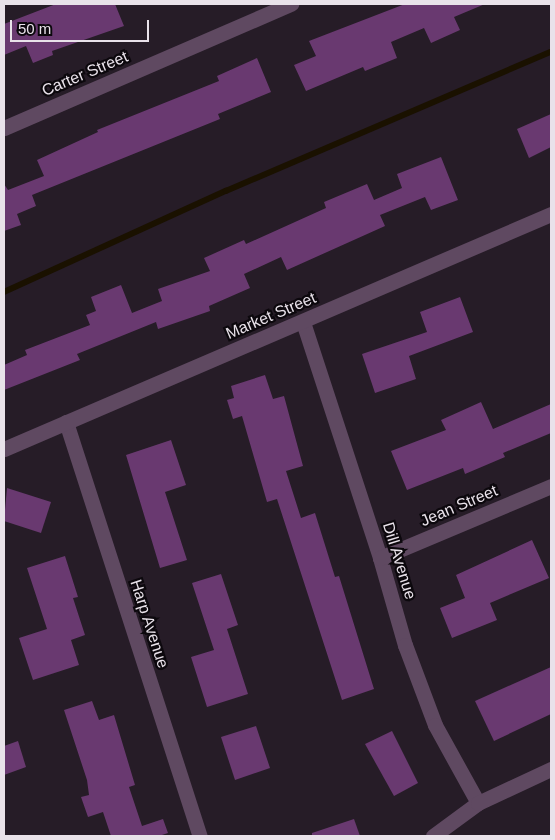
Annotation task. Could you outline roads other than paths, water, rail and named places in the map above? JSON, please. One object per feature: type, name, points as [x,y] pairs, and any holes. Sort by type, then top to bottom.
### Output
[{"type":"street","name":"Carter Street","points":[[4,128],[291,4]]},
{"type":"street","name":"Market Street","points":[[4,449],[551,214]]},
{"type":"street","name":"Dill Avenue","points":[[303,322],[380,558],[405,645],[435,725],[478,804]]},
{"type":"street","name":"Harp Avenue","points":[[66,422],[200,836]]},
{"type":"street","name":"Jean Street","points":[[380,558],[551,486]]},
{"type":"street","points":[[433,836],[478,804],[551,769]]},
{"type":"waterway","points":[[4,292],[226,191],[551,52]]}]
